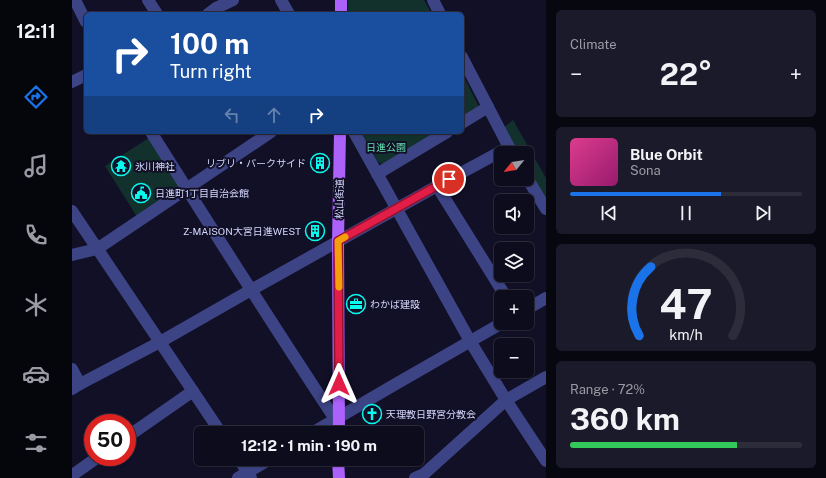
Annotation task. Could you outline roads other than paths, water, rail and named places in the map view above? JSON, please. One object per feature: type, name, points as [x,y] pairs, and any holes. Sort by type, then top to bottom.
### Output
[{"type":"main road","points":[[341,0],[341,12]]},
{"type":"main road","name":"松山街道","points":[[339,426],[338,241],[340,134]]},
{"type":"main road","points":[[338,466],[339,478]]},
{"type":"street","points":[[75,0],[84,18]]},
{"type":"street","points":[[148,0],[155,12]]},
{"type":"street","points":[[211,12],[233,0]]},
{"type":"street","points":[[281,0],[288,12]]},
{"type":"street","points":[[433,0],[439,12]]},
{"type":"street","points":[[464,61],[508,146]]},
{"type":"street","points":[[72,82],[84,77]]},
{"type":"street","points":[[464,122],[488,107]]},
{"type":"street","points":[[152,134],[331,413],[339,416]]},
{"type":"street","points":[[72,255],[97,249],[268,134]]},
{"type":"street","points":[[355,134],[470,341],[546,461]]},
{"type":"street","points":[[377,174],[444,134]]},
{"type":"street","points":[[72,369],[76,386],[160,342],[437,186],[494,158]]},
{"type":"street","points":[[437,186],[502,290]]},
{"type":"street","points":[[532,186],[546,209]]},
{"type":"street","points":[[72,211],[216,426]]},
{"type":"street","points":[[534,305],[546,298]]},
{"type":"street","points":[[323,426],[494,328]]},
{"type":"street","points":[[415,478],[424,474],[506,400],[546,376]]},
{"type":"street","points":[[136,431],[193,391]]},
{"type":"street","points":[[74,475],[86,466]]},
{"type":"street","points":[[242,466],[246,476],[260,466]]},
{"type":"place","name":"リブリ・パークサイド","points":[[320,163]]},
{"type":"place","name":"氷川神社","points":[[121,166]]},
{"type":"place","name":"日進町1丁目自治会館","points":[[141,193]]},
{"type":"place","name":"Z-MAISON大宮日進WEST","points":[[315,231]]},
{"type":"place","name":"わかば建設","points":[[356,304]]},
{"type":"place","name":"天理教日野宮分教会","points":[[372,414]]},
{"type":"park label","name":"日進公園","points":[[386,147]]}]
